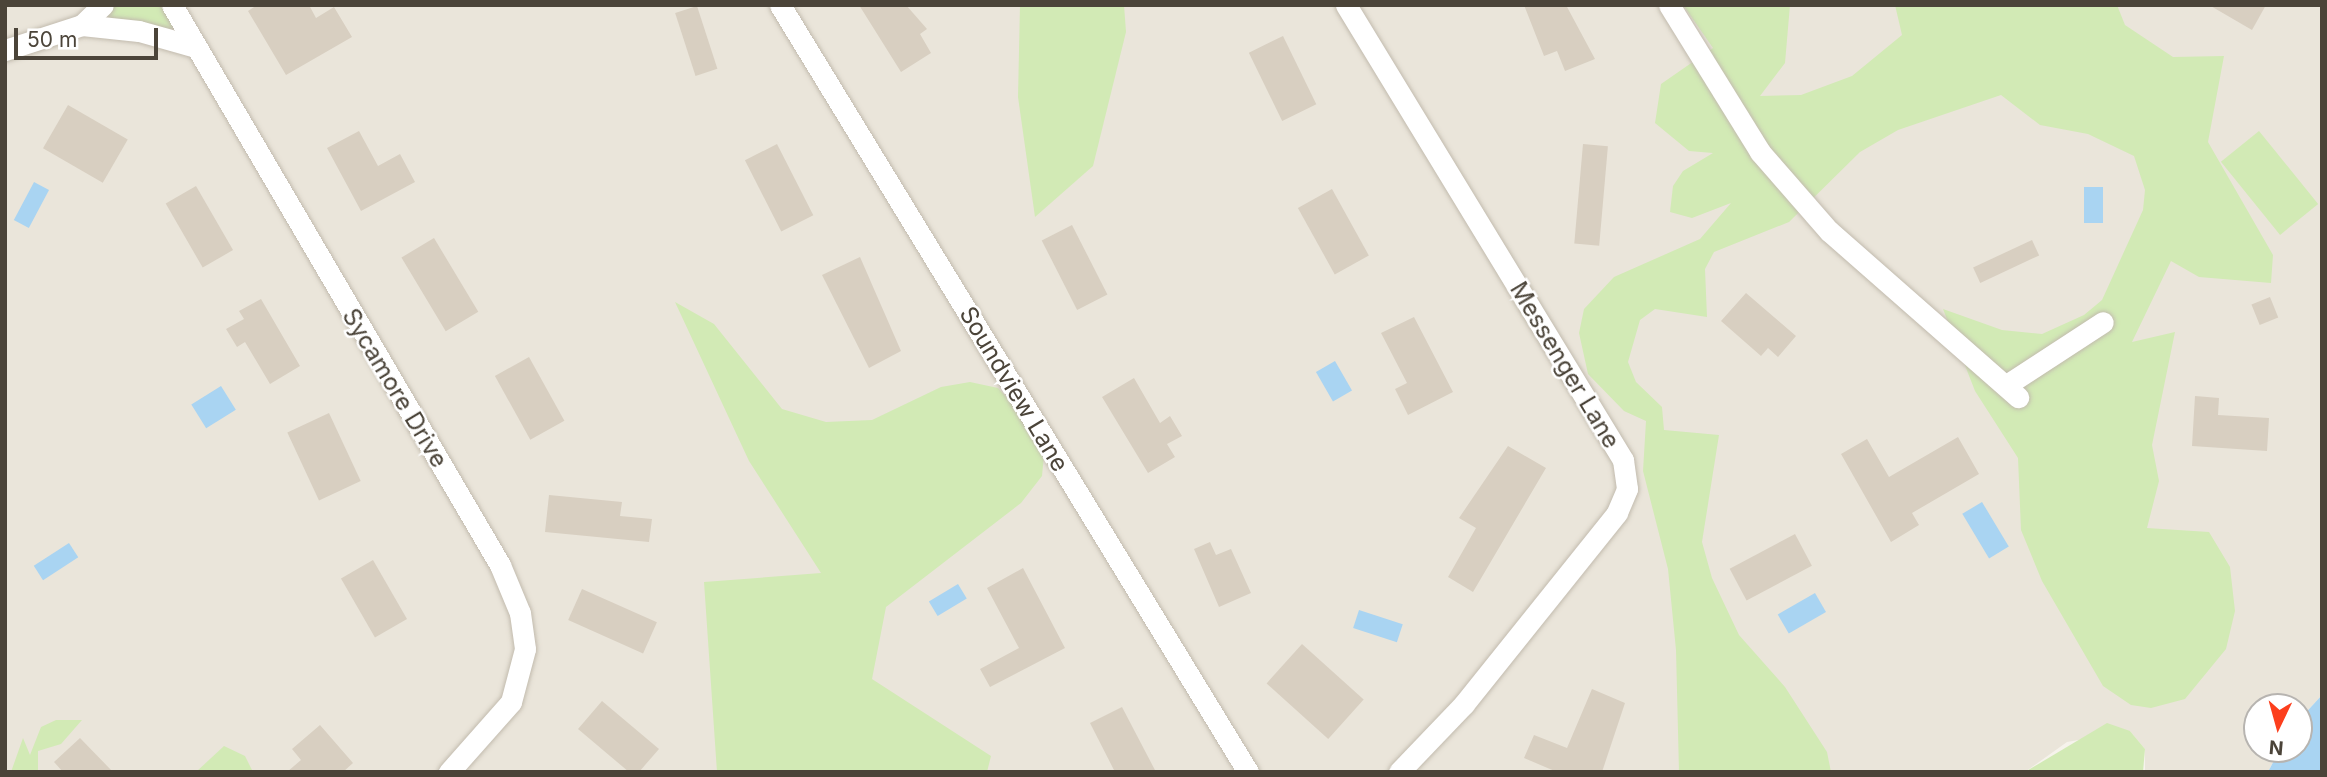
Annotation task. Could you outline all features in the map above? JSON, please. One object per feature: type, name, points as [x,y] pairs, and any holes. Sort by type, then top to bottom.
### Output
[{"type":"street","points":[[82,25],[103,5]]},
{"type":"street","name":"Sycamore Drive","points":[[172,5],[191,47],[500,565],[520,613],[524,649],[511,702],[449,772]]},
{"type":"street","name":"Soundview Lane","points":[[780,5],[1248,772]]},
{"type":"street","name":"Messenger Lane","points":[[1346,5],[1623,460],[1627,489],[1617,513],[1464,704],[1399,772]]},
{"type":"street","points":[[1669,5],[1759,152],[1829,232],[2013,390],[2103,322]]},
{"type":"street","points":[[5,50],[82,25],[139,31],[191,47]]},
{"type":"shaded area","points":[[5,5],[2322,5],[2322,695],[2313,705],[2313,693],[2243,693],[2243,763],[2273,763],[2268,772],[2145,770],[2145,749],[2130,731],[2067,742],[2025,772],[5,772]]},
{"type":"green space","points":[[109,5],[163,5],[177,33],[99,18]]},
{"type":"green space","points":[[1020,5],[1124,5],[1126,32],[1093,166],[1035,217],[1018,97]]},
{"type":"green space","points":[[1683,5],[1790,5],[1785,63],[1760,96],[1801,95],[1852,76],[1902,35],[1895,5],[2117,5],[2125,25],[2173,57],[2224,56],[2208,142],[2273,255],[2271,283],[2199,277],[2171,261],[2132,342],[2175,332],[2152,445],[2159,481],[2147,528],[2209,532],[2230,567],[2235,611],[2226,649],[2185,699],[2151,708],[2131,705],[2103,686],[2042,581],[2021,530],[2018,458],[1975,391],[1943,309],[2002,330],[2042,334],[2084,315],[2102,300],[2143,210],[2145,190],[2134,156],[2088,134],[2040,125],[2001,95],[1898,130],[1860,152],[1789,222],[1714,252],[1705,269],[1707,317],[1655,309],[1640,320],[1628,362],[1636,382],[1662,407],[1664,430],[1719,435],[1702,542],[1712,578],[1739,635],[1785,687],[1827,752],[1831,772],[1679,772],[1676,650],[1668,569],[1643,471],[1646,421],[1624,411],[1588,374],[1579,333],[1584,309],[1614,277],[1700,239],[1731,203],[1692,218],[1670,212],[1673,186],[1683,171],[1713,153],[1689,151],[1655,123],[1661,84],[1713,48]]},
{"type":"green space","points":[[2259,131],[2318,204],[2280,235],[2221,162]]},
{"type":"green space","points":[[675,302],[714,324],[782,409],[826,422],[872,420],[941,387],[970,382],[998,388],[1021,413],[1044,455],[1042,476],[1021,503],[886,607],[872,679],[991,756],[987,772],[717,772],[704,582],[821,573],[749,461]]},
{"type":"green space","points":[[56,720],[82,720],[61,744],[38,751],[38,772],[11,772],[23,738],[30,755],[41,727]]},
{"type":"green space","points":[[2107,723],[2130,731],[2145,749],[2143,772],[2025,772]]},
{"type":"green space","points":[[224,746],[245,756],[253,772],[196,772]]},
{"type":"water","points":[[34,182],[49,190],[29,228],[14,220]]},
{"type":"water","points":[[2084,187],[2103,187],[2103,223],[2084,223]]},
{"type":"water","points":[[1335,361],[1352,390],[1333,401],[1316,372]]},
{"type":"water","points":[[221,386],[236,410],[206,428],[191,405]]},
{"type":"water","points":[[1982,502],[2009,547],[1989,558],[1962,514]]},
{"type":"water","points":[[69,543],[78,557],[43,580],[34,566]]},
{"type":"water","points":[[958,584],[967,599],[938,616],[929,602]]},
{"type":"water","points":[[1815,593],[1826,612],[1789,634],[1778,614]]},
{"type":"water","points":[[1359,610],[1403,624],[1397,642],[1353,628]]},
{"type":"water","points":[[2322,695],[2322,772],[2268,772],[2273,763],[2313,763],[2313,705]]},
{"type":"building","points":[[257,5],[309,5],[316,18],[334,7],[352,37],[286,75],[248,11]]},
{"type":"building","points":[[859,5],[906,5],[927,29],[920,34],[931,53],[901,72]]},
{"type":"building","points":[[1524,5],[1566,5],[1595,59],[1565,71],[1557,51],[1544,56]]},
{"type":"building","points":[[2209,5],[2266,5],[2252,30]]},
{"type":"building","points":[[697,6],[717,69],[696,76],[675,13]]},
{"type":"building","points":[[1283,36],[1316,104],[1282,121],[1249,53]]},
{"type":"building","points":[[68,105],[128,140],[103,183],[43,148]]},
{"type":"building","points":[[359,131],[378,166],[400,154],[415,182],[361,211],[327,148]]},
{"type":"building","points":[[777,144],[813,215],[781,232],[745,160]]},
{"type":"building","points":[[1583,144],[1608,146],[1599,246],[1574,244]]},
{"type":"building","points":[[196,186],[233,250],[203,268],[166,204]]},
{"type":"building","points":[[1332,189],[1369,255],[1335,274],[1298,208]]},
{"type":"building","points":[[1072,225],[1107,294],[1077,310],[1042,240]]},
{"type":"building","points":[[434,238],[478,312],[446,331],[401,258]]},
{"type":"building","points":[[2032,240],[2039,255],[1980,283],[1973,267]]},
{"type":"building","points":[[860,257],[901,351],[869,368],[822,275]]},
{"type":"building","points":[[1746,293],[1796,336],[1778,357],[1768,348],[1761,356],[1721,321]]},
{"type":"building","points":[[2270,297],[2278,317],[2260,325],[2251,304]]},
{"type":"building","points":[[261,299],[300,366],[270,384],[245,342],[237,347],[226,329],[244,319],[239,311]]},
{"type":"building","points":[[1414,317],[1453,392],[1408,415],[1395,389],[1407,383],[1381,333]]},
{"type":"building","points":[[529,357],[564,421],[530,440],[495,376]]},
{"type":"building","points":[[1134,378],[1160,423],[1170,416],[1182,436],[1167,444],[1175,457],[1148,473],[1102,397]]},
{"type":"building","points":[[2195,396],[2219,398],[2218,415],[2269,418],[2267,451],[2192,446]]},
{"type":"building","points":[[329,413],[361,481],[319,500],[287,432]]},
{"type":"building","points":[[1958,437],[1979,474],[1912,513],[1919,525],[1891,542],[1841,454],[1867,439],[1889,477]]},
{"type":"building","points":[[1508,446],[1546,468],[1473,592],[1448,577],[1476,528],[1459,518]]},
{"type":"building","points":[[549,495],[622,502],[620,516],[652,519],[649,542],[545,532]]},
{"type":"building","points":[[1795,534],[1812,566],[1747,601],[1730,569]]},
{"type":"building","points":[[1210,542],[1216,555],[1231,549],[1251,593],[1219,607],[1194,549]]},
{"type":"building","points":[[373,560],[407,619],[375,637],[341,578]]},
{"type":"building","points":[[1023,568],[1065,648],[990,687],[980,669],[1019,648],[987,588]]},
{"type":"building","points":[[582,589],[657,622],[643,653],[568,620]]},
{"type":"building","points":[[1302,644],[1364,700],[1328,739],[1267,683]]},
{"type":"building","points":[[1592,689],[1625,703],[1602,772],[1557,772],[1524,758],[1534,735],[1567,748]]},
{"type":"building","points":[[602,701],[659,749],[639,772],[629,772],[578,729]]},
{"type":"building","points":[[1122,707],[1156,772],[1115,772],[1090,723]]},
{"type":"building","points":[[320,725],[353,763],[343,772],[287,772],[301,760],[292,749]]},
{"type":"building","points":[[80,738],[113,772],[63,772],[54,762]]}]
